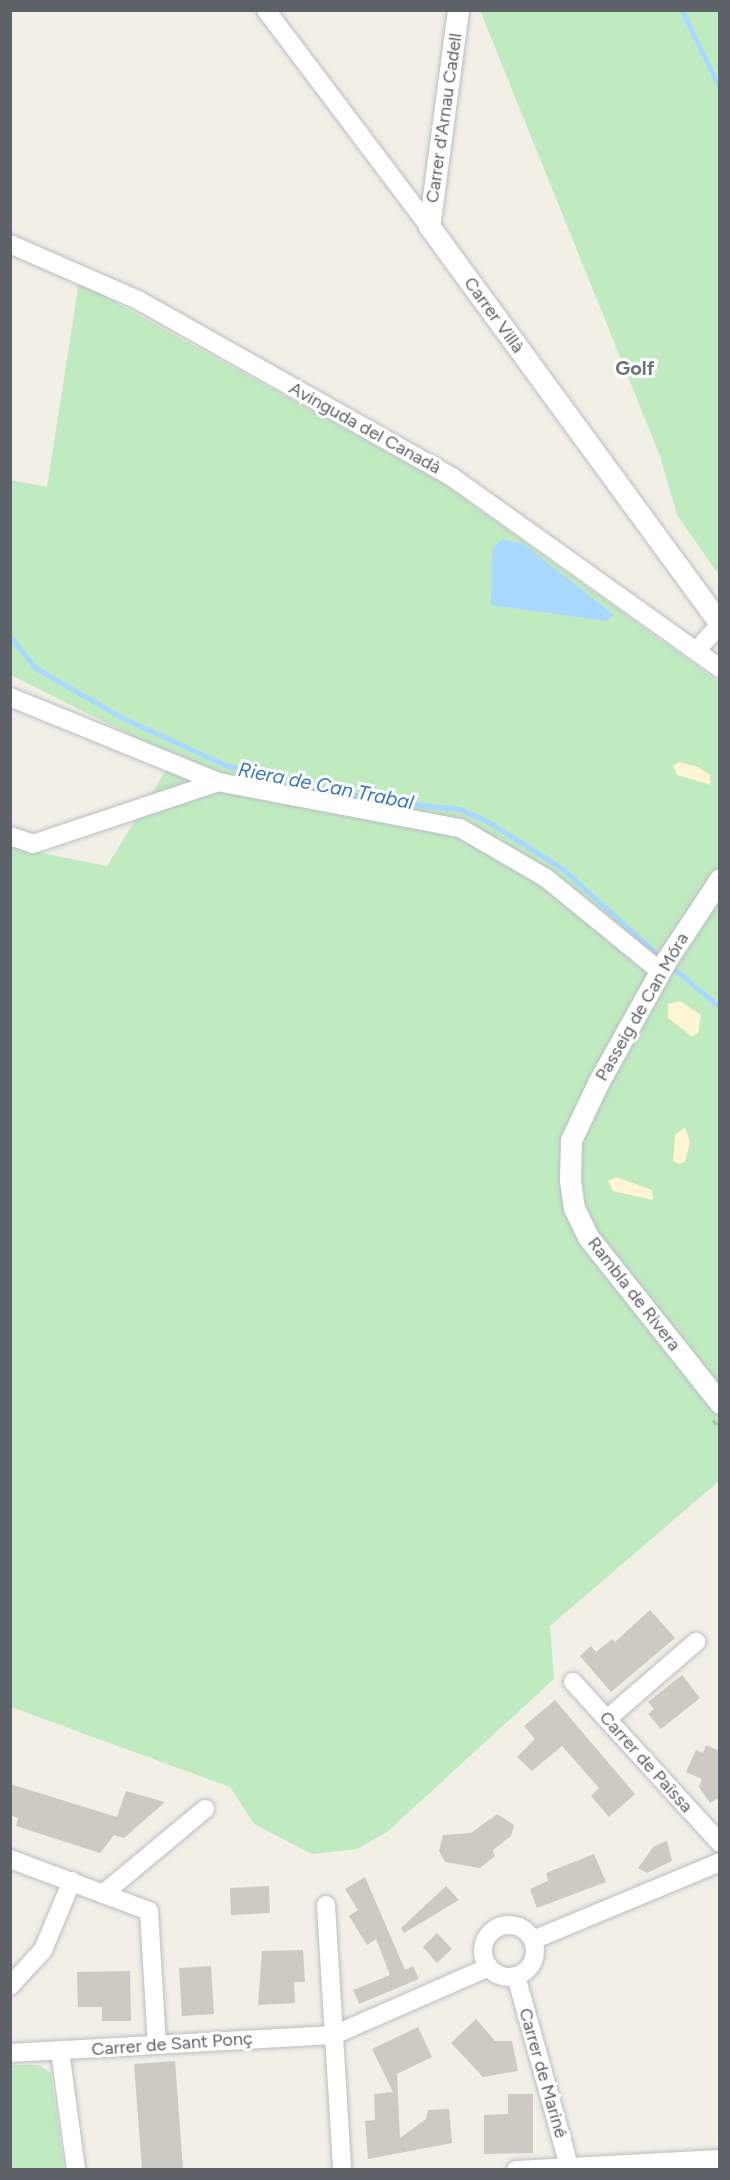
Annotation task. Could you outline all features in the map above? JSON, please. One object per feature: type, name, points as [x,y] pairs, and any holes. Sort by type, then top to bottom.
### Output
[{"type":"street","name":"Carrer Villà","points":[[266,10],[429,226],[720,623]]},
{"type":"street","name":"Carrer d'Arnau Cadell","points":[[429,226],[458,10]]},
{"type":"street","name":"Avinguda del Canadà","points":[[10,243],[138,300],[452,477],[720,668]]},
{"type":"street","points":[[696,651],[720,623]]},
{"type":"street","points":[[10,697],[218,782],[460,828],[546,878],[663,966]]},
{"type":"street","points":[[10,836],[33,844],[218,782]]},
{"type":"street","name":"Passeig de Can Móra","points":[[571,1140],[663,966],[720,879]]},
{"type":"street","name":"Rambla de Rivera","points":[[571,1140],[574,1208],[588,1237],[720,1403]]},
{"type":"street","points":[[607,1719],[696,1642]]},
{"type":"street","name":"Carrer de Païssa","points":[[573,1682],[720,1843]]},
{"type":"street","points":[[104,1894],[205,1809]]},
{"type":"street","points":[[10,1859],[149,1911],[157,2044]]},
{"type":"street","points":[[533,1940],[720,1862]]},
{"type":"street","points":[[10,1986],[43,1950],[72,1881]]},
{"type":"street","points":[[326,1905],[342,2169]]},
{"type":"street","points":[[334,2035],[489,1967],[516,1976],[535,1958],[533,1940],[517,1926],[496,1929],[483,1946],[489,1967]]},
{"type":"street","name":"Carrer de Mariné","points":[[516,1976],[570,2167]]},
{"type":"street","name":"Carrer de Sant Ponç","points":[[10,2053],[334,2035]]},
{"type":"street","points":[[60,2051],[75,2169]]},
{"type":"street","points":[[516,2169],[720,2159]]},
{"type":"green space","points":[[480,10],[719,11],[719,575],[677,515],[660,456]]},
{"type":"green space","points":[[79,282],[444,484],[719,682],[719,1481],[550,1626],[554,1679],[387,1832],[357,1849],[312,1854],[254,1824],[230,1787],[11,1707],[11,847],[107,866],[174,757],[11,675],[10,480],[47,487]]},
{"type":"green space","points":[[11,2065],[38,2065],[51,2073],[64,2169],[11,2169]]},
{"type":"sand","points":[[679,762],[698,767],[710,775],[711,785],[677,775],[673,766]]},
{"type":"sand","points":[[680,1001],[701,1015],[698,1033],[692,1037],[668,1018],[668,1004]]},
{"type":"sand","points":[[685,1127],[690,1142],[685,1162],[679,1164],[673,1161],[675,1135]]},
{"type":"sand","points":[[616,1177],[652,1190],[653,1200],[613,1191],[608,1181]]},
{"type":"water","points":[[502,539],[523,544],[614,615],[606,621],[491,605],[492,549]]},
{"type":"building","points":[[650,1610],[675,1638],[611,1692],[580,1656],[591,1646],[596,1652],[612,1639],[615,1642]]},
{"type":"building","points":[[682,1675],[700,1698],[661,1729],[648,1714],[654,1709],[648,1702]]},
{"type":"building","points":[[555,1700],[635,1794],[609,1817],[591,1796],[599,1788],[562,1746],[532,1771],[517,1757],[535,1739],[524,1726]]},
{"type":"building","points":[[706,1745],[720,1751],[720,1797],[710,1803],[699,1787],[702,1779],[686,1772],[696,1750],[703,1753]]},
{"type":"building","points":[[10,1784],[117,1817],[126,1791],[165,1802],[124,1838],[114,1835],[100,1853],[16,1826],[18,1818],[10,1815]]},
{"type":"building","points":[[497,1814],[514,1825],[511,1836],[493,1850],[495,1856],[480,1868],[445,1862],[439,1851],[443,1835],[471,1833]]},
{"type":"building","points":[[667,1841],[672,1861],[647,1873],[638,1868],[654,1846]]},
{"type":"building","points":[[594,1854],[606,1882],[537,1908],[530,1889],[548,1881],[546,1873]]},
{"type":"building","points":[[365,1877],[405,1970],[413,1966],[419,1979],[359,2004],[353,1990],[390,1975],[376,1939],[367,1945],[349,1916],[358,1910],[345,1889]]},
{"type":"building","points":[[269,1886],[270,1913],[231,1915],[230,1888]]},
{"type":"building","points":[[446,1886],[459,1900],[404,1933],[401,1928]]},
{"type":"building","points":[[437,1933],[452,1949],[437,1963],[423,1947]]},
{"type":"building","points":[[303,1950],[305,1982],[294,1982],[295,2003],[258,2005],[262,1951]]},
{"type":"building","points":[[211,1966],[214,2014],[182,2016],[179,1968]]},
{"type":"building","points":[[130,1971],[131,2021],[102,2021],[102,2007],[78,2007],[77,1972]]},
{"type":"building","points":[[476,2019],[495,2041],[512,2041],[518,2071],[483,2077],[451,2043]]},
{"type":"building","points":[[418,2027],[432,2057],[397,2074],[400,2138],[426,2119],[428,2110],[449,2109],[452,2143],[368,2159],[365,2121],[375,2120],[374,2094],[393,2092],[372,2049]]},
{"type":"building","points":[[175,2061],[183,2169],[142,2169],[134,2064]]},
{"type":"building","points":[[508,2094],[533,2094],[533,2153],[484,2154],[484,2115],[508,2114]]},
{"type":"waterway","points":[[682,10],[720,88]]},
{"type":"waterway","name":"Riera de Can Trabal","points":[[10,636],[36,668],[123,718],[228,766],[376,800],[460,809],[487,821],[562,868],[660,957]]},
{"type":"waterway","name":"Riera de Can Trabal","points":[[671,966],[720,1007]]},
{"type":"district","name":"Golf","points":[[635,368]]}]
